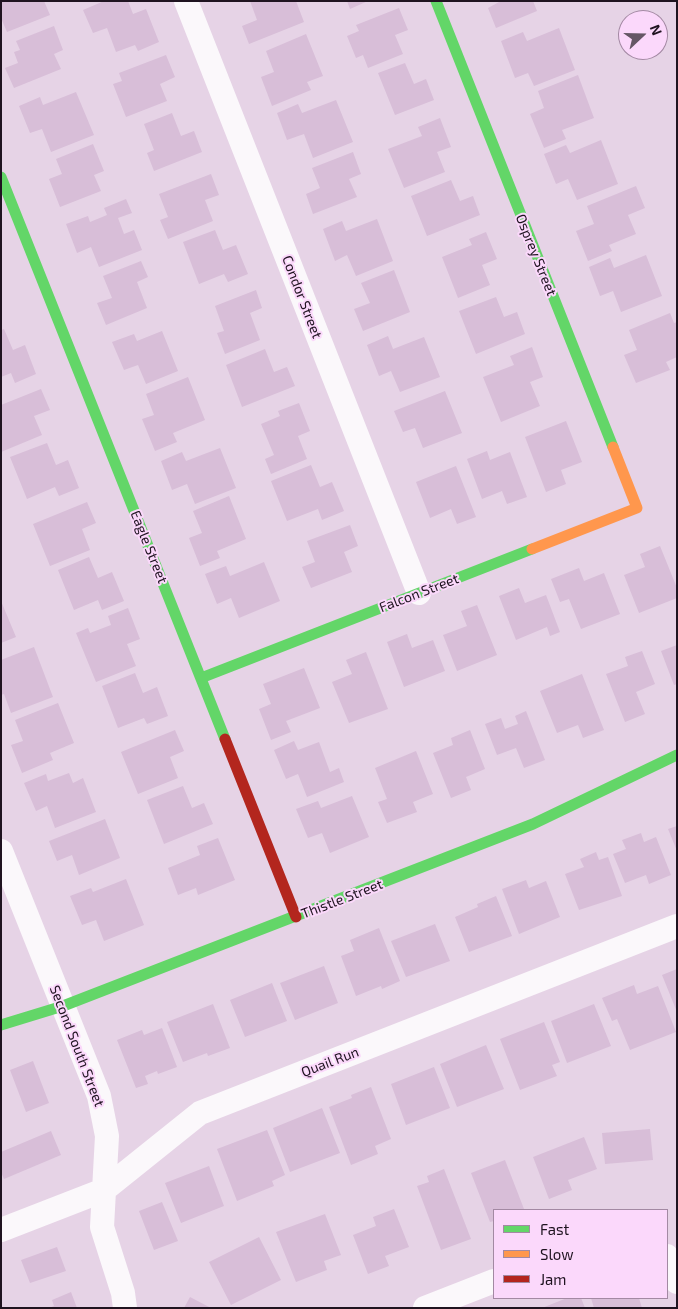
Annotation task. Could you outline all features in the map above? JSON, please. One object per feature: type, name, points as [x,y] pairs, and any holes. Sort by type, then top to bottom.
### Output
[{"type":"street","name":"Condor Street","points":[[186,1],[419,593]]},
{"type":"street","name":"Osprey Street","points":[[436,1],[637,508]]},
{"type":"street","name":"Eagle Street","points":[[1,177],[296,917]]},
{"type":"street","name":"Falcon Street","points":[[201,678],[637,508]]},
{"type":"street","name":"Thistle Street","points":[[1,1026],[63,1006],[533,824],[677,756]]},
{"type":"street","name":"Second South Street","points":[[1,851],[99,1096],[107,1136],[102,1227],[125,1308]]},
{"type":"street","name":"Quail Run","points":[[1,1230],[104,1190],[200,1112],[677,926]]},
{"type":"street","points":[[668,1259],[677,1282]]},
{"type":"street","points":[[425,1308],[493,1281]]},
{"type":"building","points":[[1,1],[44,1],[50,15],[7,32],[1,18]]},
{"type":"building","points":[[104,1],[128,1],[133,14],[146,9],[159,42],[138,51],[135,45],[116,52],[107,28],[93,33],[83,10]]},
{"type":"building","points":[[250,1],[296,1],[304,22],[249,44],[242,26],[257,20]]},
{"type":"building","points":[[347,1],[368,1],[350,9]]},
{"type":"building","points":[[501,1],[533,1],[537,11],[496,28],[488,8]]},
{"type":"building","points":[[399,8],[408,30],[395,35],[403,54],[368,68],[363,55],[356,58],[347,36],[359,31],[356,25]]},
{"type":"building","points":[[54,26],[63,50],[54,54],[61,69],[14,88],[5,68],[18,63],[14,52],[20,50],[16,41]]},
{"type":"building","points":[[559,28],[575,70],[534,86],[528,73],[515,78],[501,41],[523,32],[527,41]]},
{"type":"building","points":[[306,34],[323,76],[307,82],[311,90],[272,106],[261,77],[274,72],[266,51]]},
{"type":"building","points":[[166,55],[175,77],[160,84],[167,101],[126,117],[113,84],[122,81],[119,73]]},
{"type":"building","points":[[405,63],[414,84],[426,79],[434,100],[395,115],[378,73]]},
{"type":"building","points":[[578,75],[594,118],[562,130],[566,139],[544,148],[530,114],[544,108],[538,91]]},
{"type":"building","points":[[76,92],[94,135],[51,152],[42,129],[30,133],[19,106],[40,97],[43,105]]},
{"type":"building","points":[[336,100],[353,142],[313,158],[304,134],[287,140],[277,113],[298,104],[302,113]]},
{"type":"building","points":[[172,113],[181,136],[194,131],[202,152],[154,171],[147,153],[154,150],[144,124]]},
{"type":"building","points":[[440,118],[451,147],[437,152],[445,172],[404,188],[388,149],[422,136],[418,127]]},
{"type":"building","points":[[601,140],[618,184],[577,200],[568,179],[556,184],[544,154],[566,145],[570,153]]},
{"type":"building","points":[[93,144],[104,171],[94,175],[101,191],[60,207],[49,179],[62,174],[56,159]]},
{"type":"building","points":[[353,152],[361,174],[349,179],[357,197],[313,214],[306,194],[320,188],[312,168]]},
{"type":"building","points":[[211,174],[219,195],[205,200],[213,221],[168,239],[160,220],[168,217],[159,194]]},
{"type":"building","points":[[451,180],[460,201],[473,196],[480,215],[427,236],[411,196]]},
{"type":"building","points":[[636,186],[645,208],[628,215],[636,234],[609,245],[612,251],[588,261],[576,231],[594,224],[587,206]]},
{"type":"building","points":[[126,199],[132,213],[118,218],[124,234],[134,230],[142,250],[99,267],[91,247],[77,253],[66,224],[88,216],[90,222],[107,215],[104,208]]},
{"type":"building","points":[[377,219],[393,261],[356,276],[347,255],[335,261],[323,229],[342,221],[346,231]]},
{"type":"building","points":[[215,230],[223,250],[236,245],[248,274],[228,282],[224,274],[199,284],[183,242]]},
{"type":"building","points":[[486,232],[497,259],[482,265],[490,285],[458,298],[442,257],[472,245],[469,239]]},
{"type":"building","points":[[646,255],[662,296],[621,312],[613,291],[600,296],[589,267],[610,258],[614,268]]},
{"type":"building","points":[[141,261],[148,277],[137,282],[147,308],[106,325],[97,303],[112,298],[103,276]]},
{"type":"building","points":[[394,270],[410,312],[363,331],[354,309],[370,303],[361,283]]},
{"type":"building","points":[[256,290],[262,308],[250,313],[260,340],[225,354],[217,333],[224,331],[215,306]]},
{"type":"building","points":[[496,297],[504,317],[517,312],[525,334],[476,354],[459,311]]},
{"type":"building","points":[[670,313],[674,323],[677,322],[677,357],[666,362],[670,370],[636,383],[624,355],[637,350],[629,330]]},
{"type":"building","points":[[4,329],[13,350],[25,345],[36,374],[15,383],[11,373],[1,377],[1,330]]},
{"type":"building","points":[[162,331],[178,371],[146,384],[138,365],[124,370],[112,342],[134,334],[137,341]]},
{"type":"building","points":[[388,336],[393,349],[424,337],[440,377],[400,392],[391,371],[379,376],[367,345]]},
{"type":"building","points":[[532,347],[543,377],[530,382],[540,406],[501,422],[483,377],[514,365],[510,356]]},
{"type":"building","points":[[265,349],[274,372],[287,367],[295,386],[242,407],[226,365]]},
{"type":"building","points":[[188,377],[205,420],[173,433],[177,442],[155,451],[142,419],[154,415],[146,394]]},
{"type":"building","points":[[41,389],[50,410],[34,416],[42,435],[1,452],[1,405]]},
{"type":"building","points":[[445,391],[462,433],[423,448],[415,428],[403,432],[394,411]]},
{"type":"building","points":[[299,403],[310,431],[298,436],[307,459],[271,474],[265,459],[274,455],[261,424],[280,416],[278,411]]},
{"type":"building","points":[[566,421],[582,462],[561,470],[566,484],[546,492],[525,437]]},
{"type":"building","points":[[47,443],[56,465],[68,460],[79,488],[59,496],[55,487],[27,499],[10,457]]},
{"type":"building","points":[[220,448],[236,488],[195,504],[187,484],[172,490],[161,461],[182,452],[186,461]]},
{"type":"building","points":[[487,451],[490,460],[510,452],[527,497],[507,504],[502,491],[482,499],[467,459]]},
{"type":"building","points":[[311,465],[320,487],[332,482],[344,511],[322,520],[318,509],[287,521],[271,481]]},
{"type":"building","points":[[456,466],[476,517],[457,524],[451,509],[430,518],[416,482]]},
{"type":"building","points":[[229,496],[246,539],[217,551],[220,558],[200,566],[189,538],[202,533],[193,511]]},
{"type":"building","points":[[87,502],[96,523],[82,529],[90,550],[50,566],[33,524]]},
{"type":"building","points":[[350,525],[358,546],[344,552],[352,572],[311,588],[302,567],[315,562],[307,541]]},
{"type":"building","points":[[660,546],[677,588],[677,598],[639,613],[624,575],[645,567],[640,554]]},
{"type":"building","points":[[89,557],[98,578],[112,572],[124,601],[102,610],[98,600],[74,610],[58,570]]},
{"type":"building","points":[[264,562],[280,601],[239,618],[231,598],[217,604],[205,574],[226,566],[230,576]]},
{"type":"building","points":[[579,568],[584,581],[604,573],[620,614],[581,629],[569,599],[560,602],[551,579]]},
{"type":"building","points":[[519,588],[525,603],[546,595],[560,632],[550,636],[547,627],[516,640],[499,596]]},
{"type":"building","points":[[1,601],[16,637],[1,643]]},
{"type":"building","points":[[477,605],[497,655],[457,671],[443,635],[467,626],[461,611]]},
{"type":"building","points":[[128,608],[140,639],[127,644],[136,666],[96,682],[76,633],[88,628],[90,633],[111,625],[108,616]]},
{"type":"building","points":[[407,634],[412,648],[433,640],[445,671],[404,687],[387,642]]},
{"type":"building","points":[[677,645],[677,684],[674,685],[661,651]]},
{"type":"building","points":[[34,647],[53,697],[11,713],[4,694],[1,695],[1,660]]},
{"type":"building","points":[[642,651],[655,684],[636,692],[645,714],[625,722],[606,674],[628,666],[625,657]]},
{"type":"building","points":[[366,652],[388,709],[349,723],[332,682],[352,674],[346,660]]},
{"type":"building","points":[[304,668],[320,708],[286,721],[291,732],[271,740],[259,709],[271,704],[263,684]]},
{"type":"building","points":[[135,673],[143,693],[157,687],[168,716],[147,724],[144,718],[118,728],[102,686]]},
{"type":"building","points":[[582,674],[604,730],[583,738],[578,725],[557,733],[540,691]]},
{"type":"building","points":[[58,703],[74,743],[50,753],[53,760],[22,773],[11,745],[23,741],[15,720]]},
{"type":"building","points":[[526,711],[545,760],[524,768],[516,748],[497,755],[485,724],[501,718],[505,729],[518,724],[515,716]]},
{"type":"building","points":[[175,730],[184,751],[170,757],[178,778],[138,794],[121,752]]},
{"type":"building","points":[[470,730],[485,769],[466,777],[471,790],[451,798],[433,753],[453,745],[451,738]]},
{"type":"building","points":[[294,741],[298,750],[319,742],[330,772],[339,768],[344,782],[307,797],[298,774],[286,779],[274,750]]},
{"type":"building","points":[[416,751],[433,794],[413,802],[417,812],[387,823],[378,802],[387,799],[375,768]]},
{"type":"building","points":[[69,773],[73,783],[83,778],[96,812],[55,828],[47,806],[36,811],[24,783],[46,774],[48,781]]},
{"type":"building","points":[[183,786],[192,808],[204,803],[213,824],[164,844],[147,800]]},
{"type":"building","points":[[352,796],[369,837],[330,853],[322,833],[308,838],[296,809],[318,801],[321,808]]},
{"type":"building","points":[[105,819],[120,858],[79,875],[72,855],[57,861],[49,841]]},
{"type":"building","points":[[677,826],[677,851],[668,829]]},
{"type":"building","points":[[641,833],[644,842],[656,837],[671,875],[649,884],[646,875],[625,883],[613,854],[626,849],[622,840]]},
{"type":"building","points":[[218,838],[235,880],[198,895],[196,888],[178,895],[168,868],[200,855],[197,846]]},
{"type":"building","points":[[596,852],[599,860],[608,857],[622,896],[579,910],[565,874],[584,867],[580,859]]},
{"type":"building","points":[[126,879],[144,925],[104,941],[96,920],[82,925],[70,896],[91,888],[93,892]]},
{"type":"building","points":[[526,880],[529,888],[546,881],[560,917],[519,934],[502,889]]},
{"type":"building","points":[[496,896],[512,936],[469,952],[455,917],[478,907],[477,904]]},
{"type":"building","points":[[435,924],[450,961],[406,977],[391,941]]},
{"type":"building","points":[[379,928],[400,981],[382,989],[381,986],[356,996],[341,956],[354,951],[350,940]]},
{"type":"building","points":[[324,966],[338,1003],[295,1020],[280,983]]},
{"type":"building","points":[[677,969],[677,1012],[662,975]]},
{"type":"building","points":[[272,983],[287,1021],[245,1037],[230,1000]]},
{"type":"building","points":[[634,985],[637,994],[658,986],[676,1032],[630,1050],[617,1019],[612,1021],[602,998]]},
{"type":"building","points":[[213,1004],[230,1048],[208,1056],[207,1053],[183,1062],[167,1022]]},
{"type":"building","points":[[594,1004],[611,1046],[567,1063],[551,1021]]},
{"type":"building","points":[[544,1022],[560,1062],[552,1065],[557,1076],[520,1090],[500,1039]]},
{"type":"building","points":[[162,1028],[177,1067],[158,1074],[157,1071],[145,1076],[148,1084],[136,1088],[117,1040],[142,1030],[144,1035]]},
{"type":"building","points":[[486,1045],[504,1089],[457,1107],[440,1064]]},
{"type":"building","points":[[33,1061],[49,1103],[26,1112],[10,1070]]},
{"type":"building","points":[[434,1067],[450,1108],[406,1125],[391,1084]]},
{"type":"building","points":[[371,1087],[391,1139],[375,1146],[378,1154],[351,1165],[329,1107],[352,1098],[351,1095]]},
{"type":"building","points":[[322,1108],[340,1153],[290,1172],[273,1128]]},
{"type":"building","points":[[650,1129],[653,1160],[605,1164],[602,1133]]},
{"type":"building","points":[[267,1130],[285,1175],[272,1181],[274,1186],[237,1201],[217,1149]]},
{"type":"building","points":[[51,1131],[61,1155],[4,1179],[1,1172],[1,1152]]},
{"type":"building","points":[[584,1137],[597,1169],[568,1180],[572,1190],[549,1199],[533,1157]]},
{"type":"building","points":[[505,1160],[524,1209],[493,1209],[493,1221],[490,1222],[471,1173]]},
{"type":"building","points":[[209,1166],[224,1206],[181,1223],[165,1183]]},
{"type":"building","points":[[444,1169],[471,1239],[441,1250],[417,1186],[429,1182],[427,1176]]},
{"type":"building","points":[[162,1202],[178,1241],[154,1250],[139,1211]]},
{"type":"building","points":[[394,1209],[409,1247],[385,1256],[389,1266],[368,1274],[353,1235],[376,1226],[373,1217]]},
{"type":"building","points":[[325,1214],[341,1255],[324,1261],[327,1270],[296,1282],[276,1232]]},
{"type":"building","points":[[259,1237],[281,1280],[231,1305],[209,1262]]},
{"type":"building","points":[[57,1247],[66,1271],[30,1283],[21,1260]]},
{"type":"building","points":[[71,1292],[77,1308],[49,1308],[54,1306],[52,1300]]},
{"type":"building","points":[[190,1297],[211,1308],[184,1308]]},
{"type":"building","points":[[564,1299],[581,1299],[585,1308],[542,1308]]},
{"type":"building","points":[[591,1299],[639,1299],[642,1308],[594,1308]]},
{"type":"traffic: fast","points":[[436,1],[613,447]]},
{"type":"traffic: fast","points":[[1,177],[225,739]]},
{"type":"traffic: fast","points":[[201,678],[532,549]]},
{"type":"traffic: fast","points":[[1,1025],[63,1006],[533,824],[677,755]]},
{"type":"traffic: slow","points":[[532,549],[637,508],[613,447]]},
{"type":"traffic: jam","points":[[225,739],[296,917]]}]
